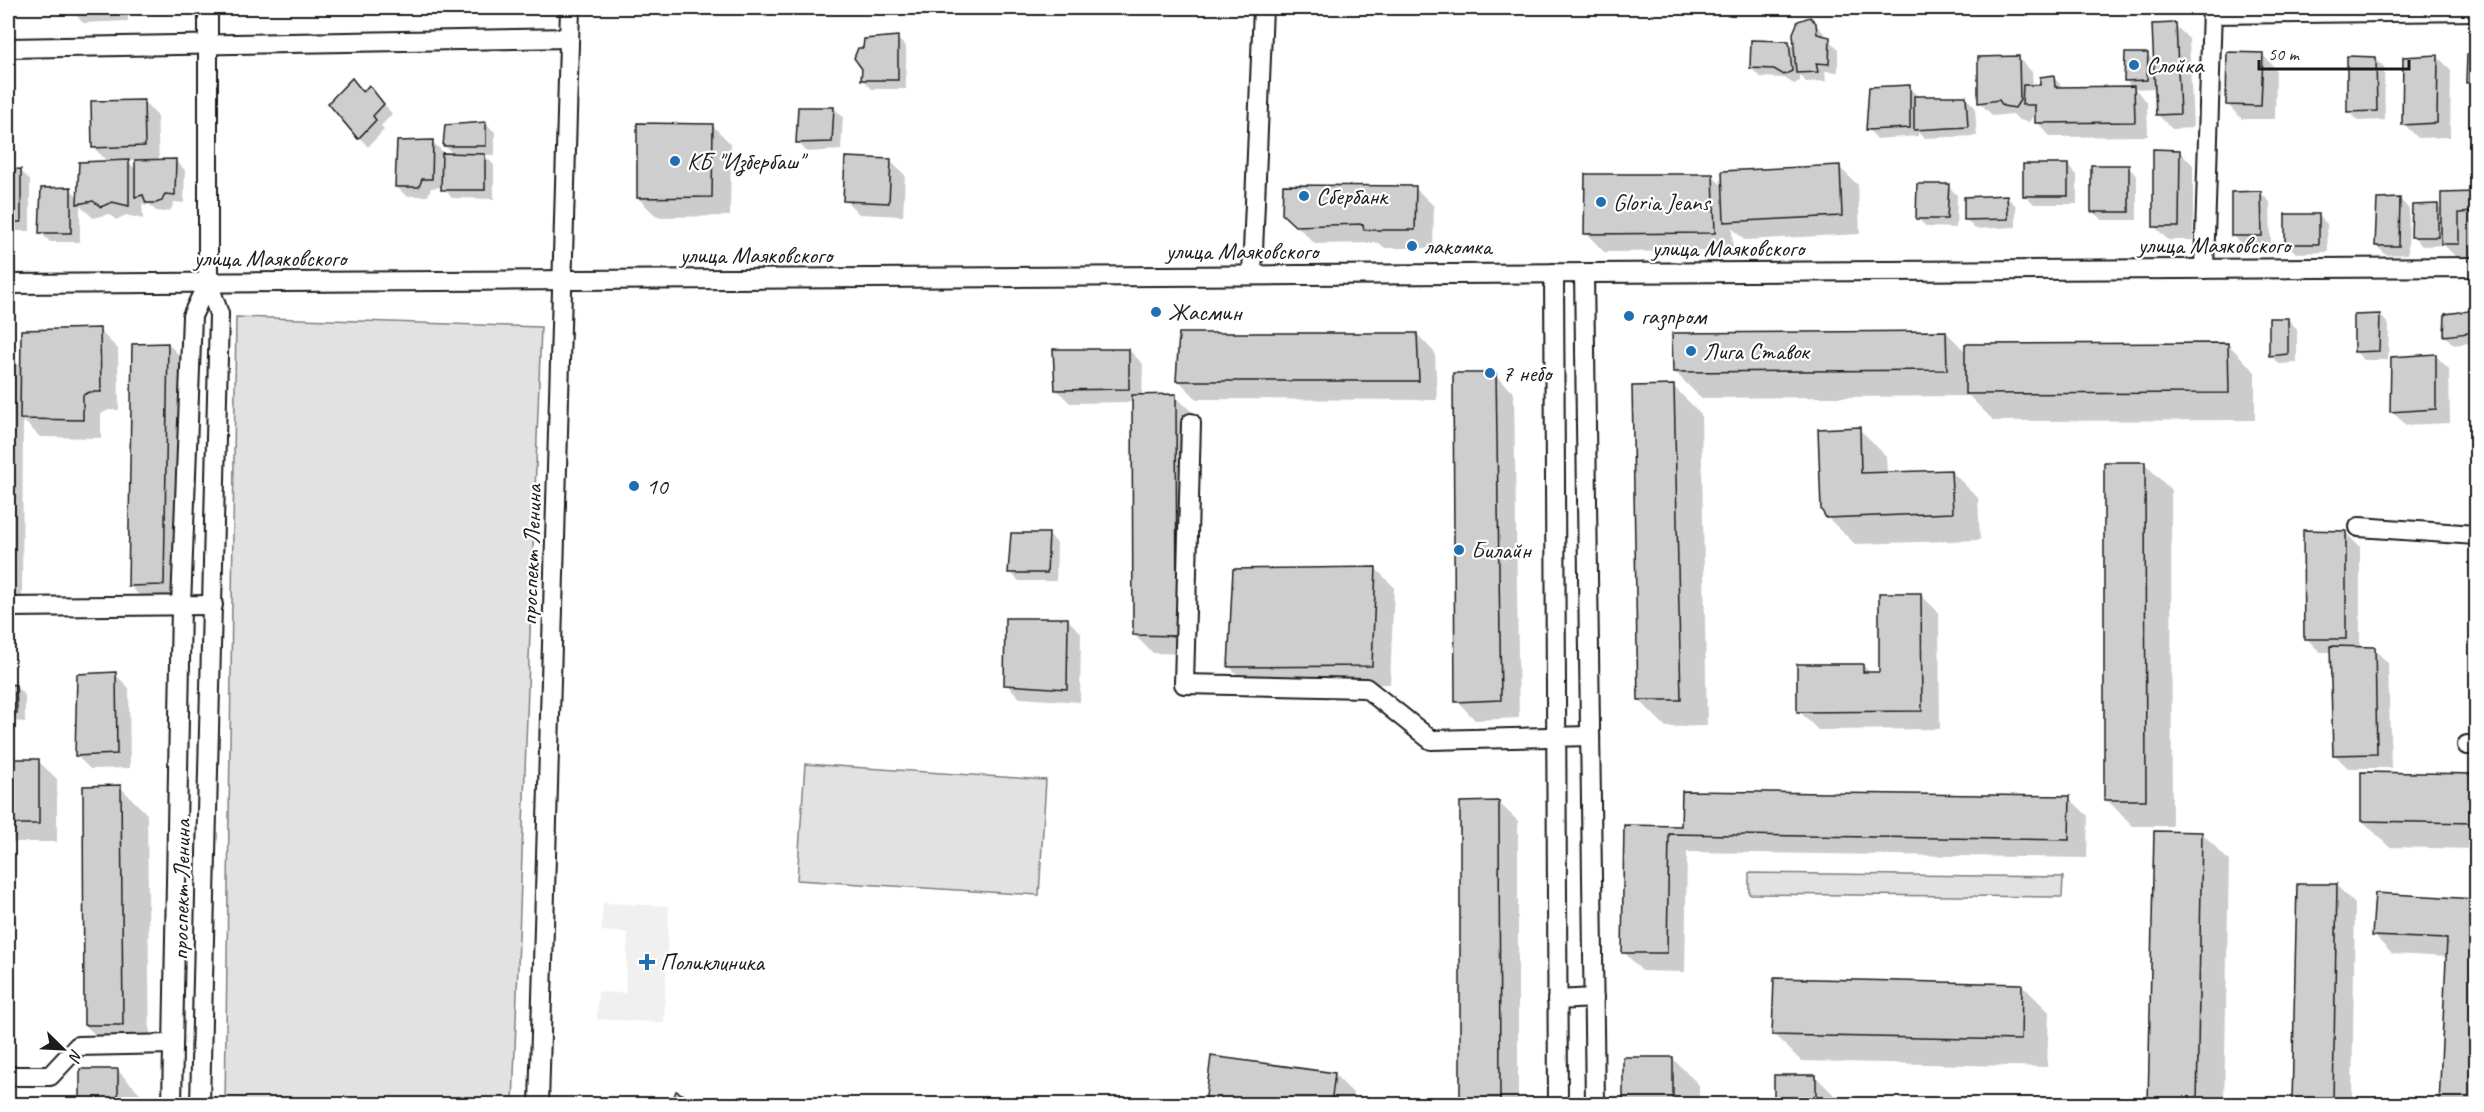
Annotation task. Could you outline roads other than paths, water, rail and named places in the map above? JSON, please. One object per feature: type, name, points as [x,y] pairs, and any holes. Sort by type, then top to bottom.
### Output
[{"type":"street","points":[[172,1104],[181,606],[192,316],[208,282],[208,8]]},
{"type":"street","name":"проспект Ленина","points":[[539,1104],[570,8]]},
{"type":"street","points":[[1252,275],[1263,8]]},
{"type":"street","points":[[2204,269],[2212,11],[2476,11]]},
{"type":"street","points":[[8,48],[569,38]]},
{"type":"street","name":"улица Маяковского","points":[[8,284],[2476,267]]},
{"type":"street","points":[[1554,273],[1558,1104]]},
{"type":"street","points":[[1584,273],[1595,1104]]},
{"type":"street","name":"проспект Ленина","points":[[200,1104],[219,314],[208,282]]},
{"type":"street","points":[[1191,423],[1184,684],[1366,688],[1431,740],[1590,736]]},
{"type":"street","points":[[2359,527],[2476,535]]},
{"type":"street","points":[[8,607],[213,605]]},
{"type":"street","points":[[179,714],[210,712]]},
{"type":"street","points":[[1557,1000],[1594,998]]},
{"type":"street","points":[[173,1005],[202,1004]]},
{"type":"street","points":[[8,1076],[50,1076],[78,1046],[173,1044]]},
{"type":"place","name":"Слойка","points":[[2134,65]]},
{"type":"place","name":"КБ \"Избербаш\"","points":[[675,161]]},
{"type":"place","name":"Сбербанк","points":[[1304,196]]},
{"type":"place","name":"Gloria Jeans","points":[[1601,202]]},
{"type":"place","name":"лакомка","points":[[1412,246]]},
{"type":"place","name":"Жасмин","points":[[1156,312]]},
{"type":"place","name":"газпром","points":[[1629,316]]},
{"type":"place","name":"Лига Ставок","points":[[1691,351]]},
{"type":"place","name":"7 небо","points":[[1490,373]]},
{"type":"place","name":"10","points":[[634,486]]},
{"type":"place","name":"Билайн","points":[[1459,550]]},
{"type":"place","name":"Поликлиника","points":[[647,962]]}]
